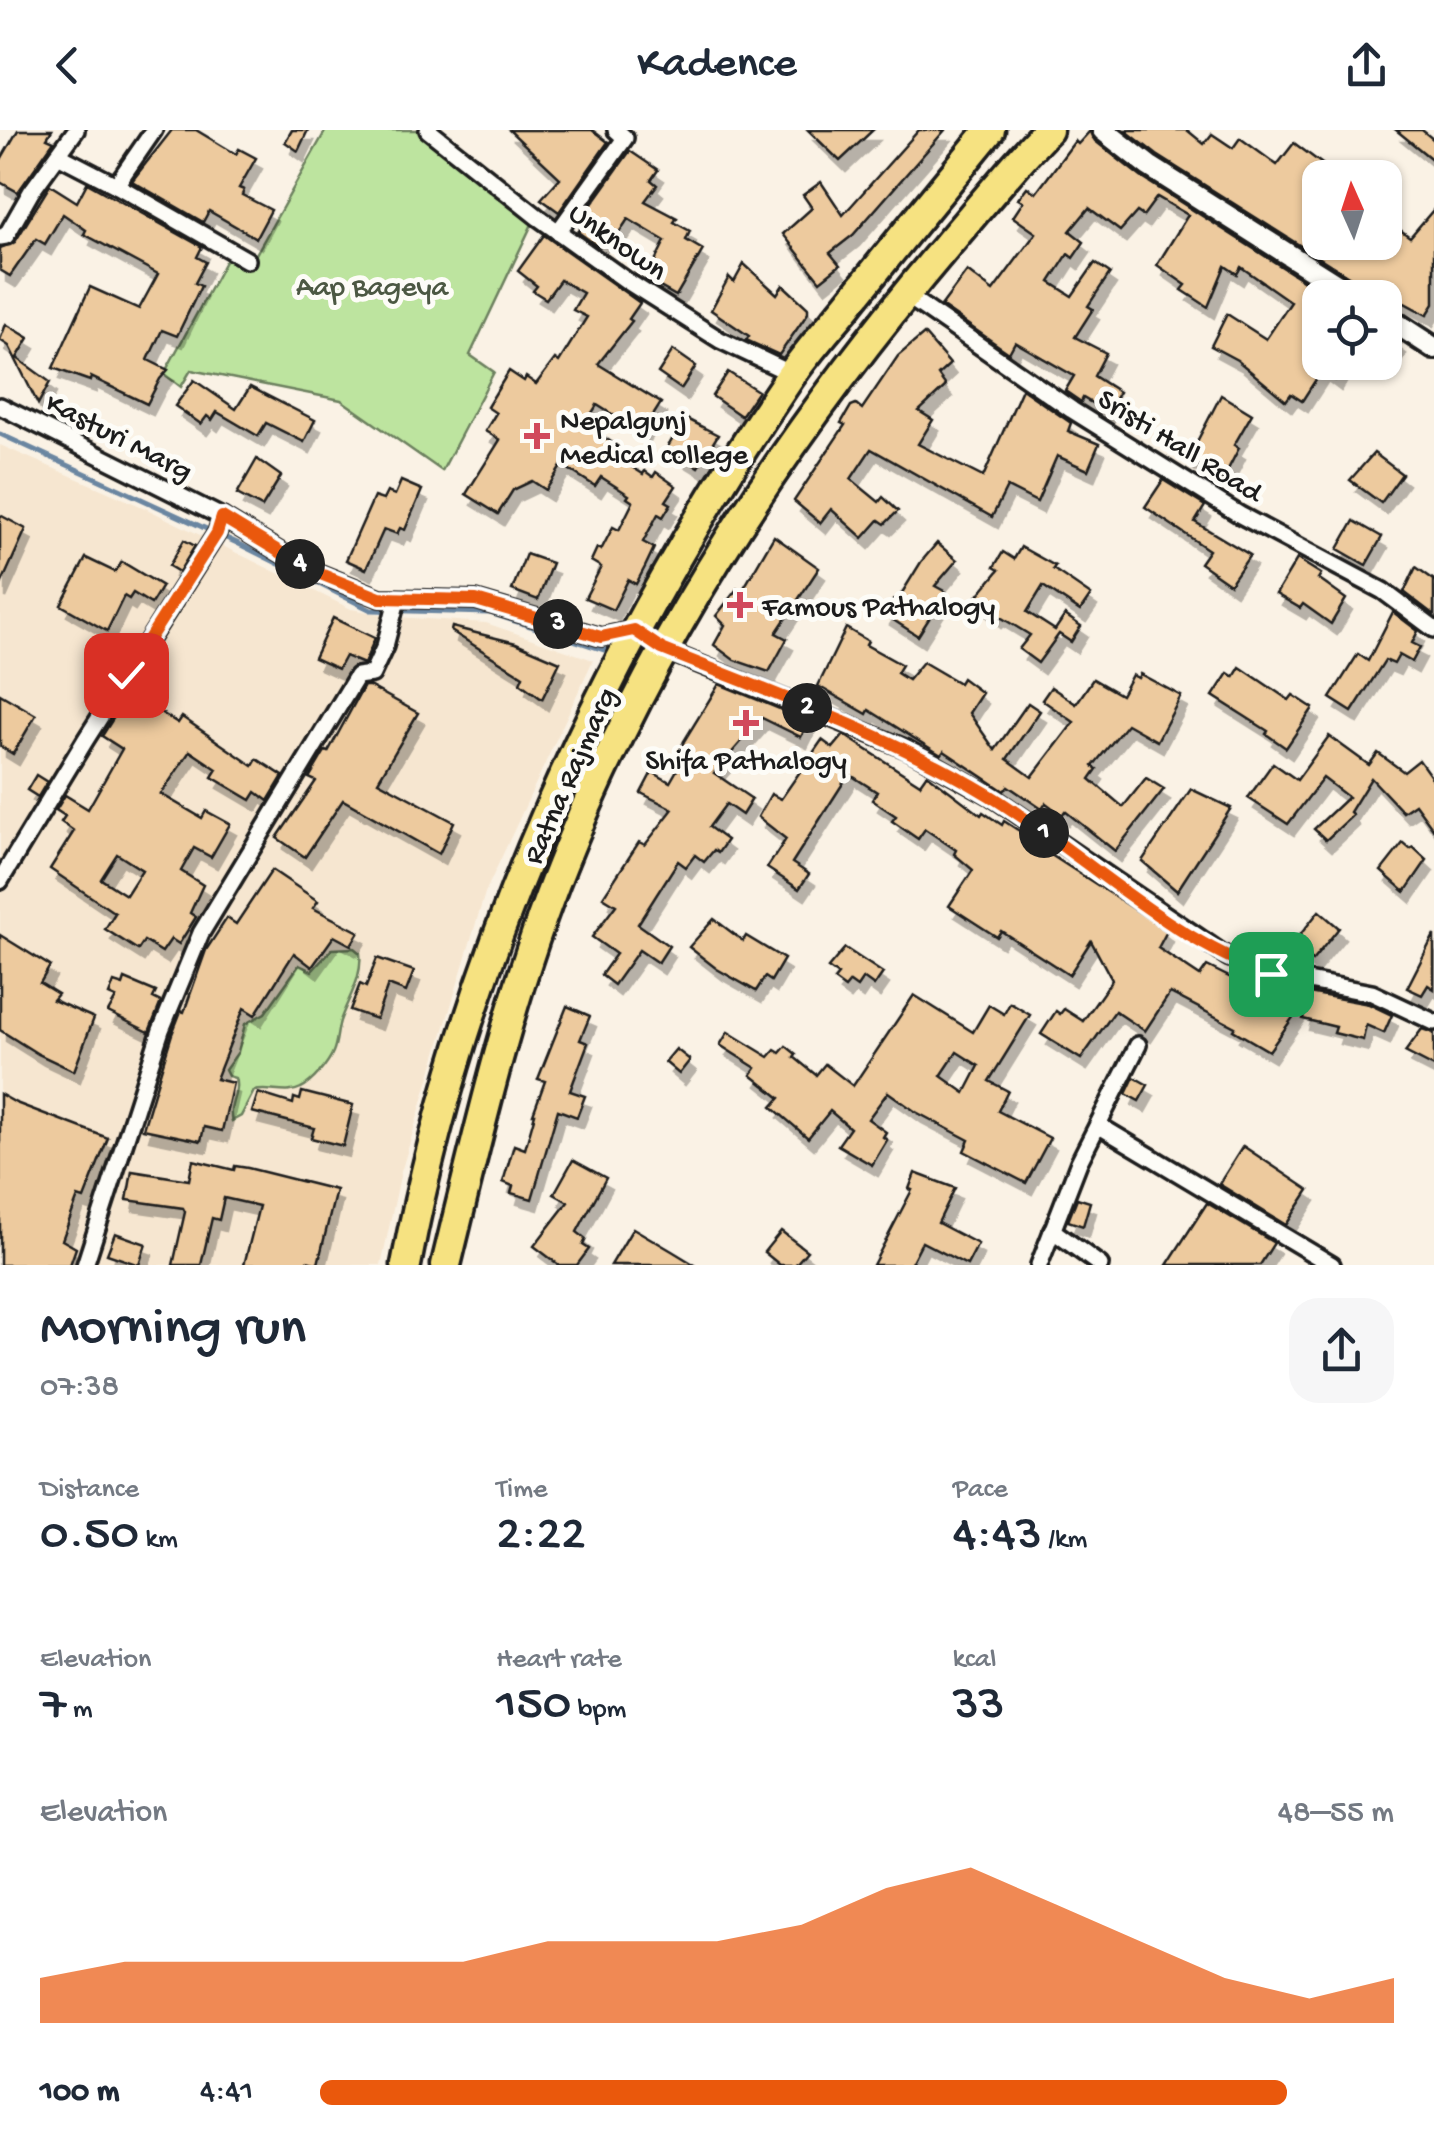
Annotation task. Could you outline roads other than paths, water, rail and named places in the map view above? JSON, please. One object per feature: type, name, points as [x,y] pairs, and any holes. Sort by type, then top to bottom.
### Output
[{"type":"highway","name":"Ratna Rajmarg","points":[[406,1265],[444,1092],[487,972],[536,839],[634,630],[792,374],[990,130]]},
{"type":"highway","name":"Ratna Rajmarg","points":[[446,1265],[523,974],[582,818],[662,649],[739,525],[825,401],[906,294],[1048,130]]},
{"type":"street","points":[[0,237],[6,236],[31,192],[76,130]]},
{"type":"street","points":[[116,185],[154,130]]},
{"type":"street","name":"Unknown","points":[[428,130],[558,232],[720,340],[792,374]]},
{"type":"street","points":[[1103,130],[1149,166],[1329,280]]},
{"type":"street","points":[[558,232],[624,133]]},
{"type":"street","points":[[58,155],[247,260]]},
{"type":"street","name":"Sristi Hall Road","points":[[906,294],[1072,410],[1240,514],[1382,591],[1434,629]]},
{"type":"street","points":[[1402,327],[1434,348]]},
{"type":"street","name":"Kasturi Marg","points":[[3,412],[222,517],[308,569],[380,598],[476,600],[601,637],[634,630]]},
{"type":"street","points":[[0,881],[209,546],[222,517]]},
{"type":"street","points":[[85,1265],[135,1105],[201,933],[288,795],[349,688],[357,676],[372,674],[385,646],[397,600]]},
{"type":"street","points":[[634,630],[662,649],[908,749],[991,796],[1206,946],[1228,957],[1271,974],[1372,993],[1434,1022]]},
{"type":"street","points":[[1039,1265],[1098,1124],[1138,1045]]},
{"type":"street","points":[[1098,1124],[1332,1265]]},
{"type":"street","points":[[1052,1230],[1100,1265]]},
{"type":"waterway","points":[[0,434],[237,543],[371,610],[490,613],[614,653]]},
{"type":"place","name":"Nepalgunj Medical college","points":[[537,436]]},
{"type":"place","name":"Famous Pathalogy","points":[[740,605]]},
{"type":"place","name":"Shifa Pathalogy","points":[[746,723]]},
{"type":"park label","name":"Aap Bageya","points":[[372,285]]}]
